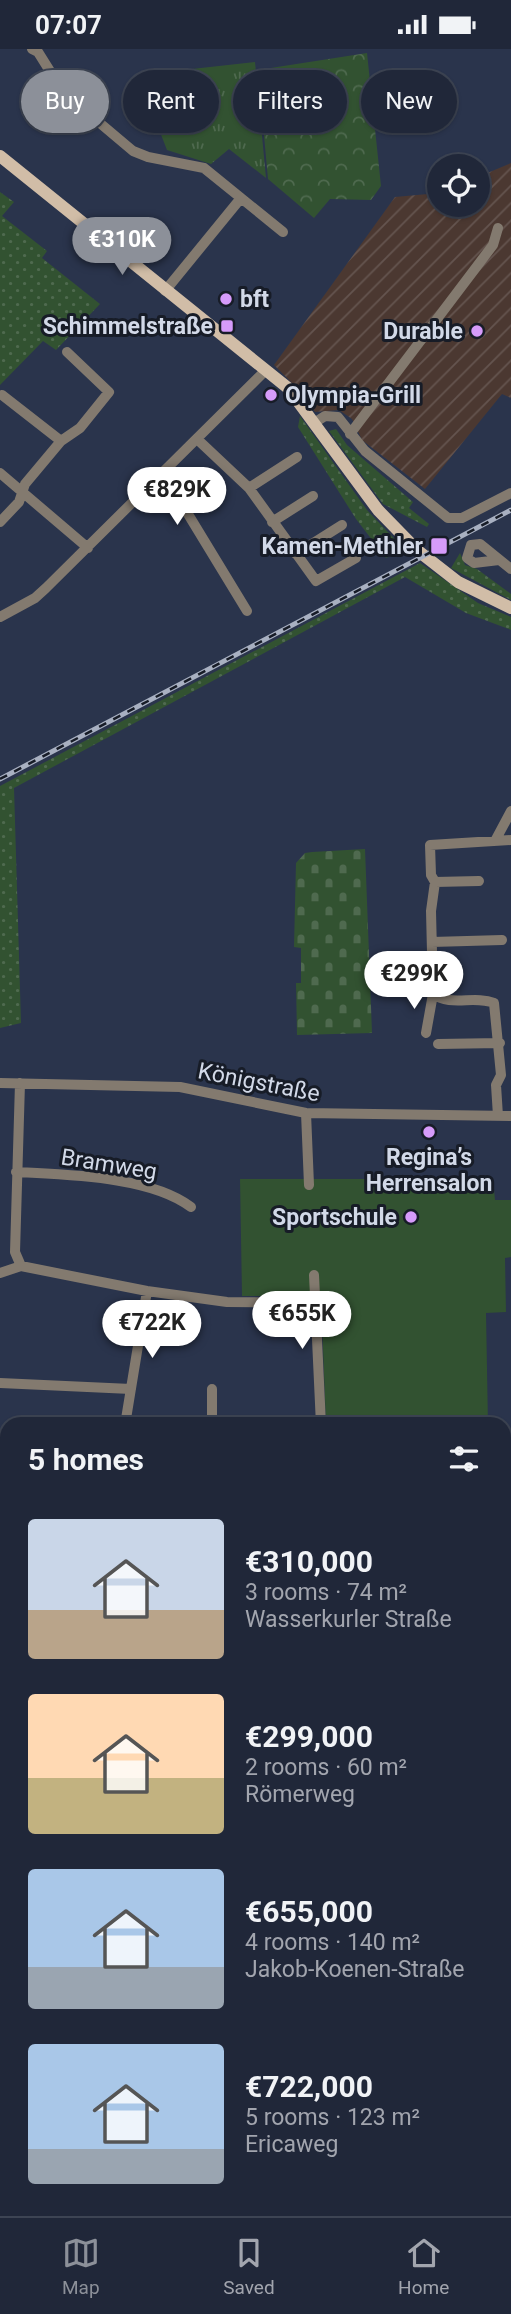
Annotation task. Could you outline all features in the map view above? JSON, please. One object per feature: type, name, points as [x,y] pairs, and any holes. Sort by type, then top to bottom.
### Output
[{"type":"main road","points":[[0,156],[292,393],[378,510],[405,539],[439,568],[472,590],[511,608]]},
{"type":"street","points":[[32,49],[38,52],[62,92],[133,151],[204,168],[284,232]]},
{"type":"street","points":[[166,291],[241,198]]},
{"type":"street","points":[[350,433],[494,245],[498,228]]},
{"type":"street","points":[[0,522],[19,502],[25,484],[61,441],[80,428],[109,392],[66,352]]},
{"type":"street","points":[[0,617],[35,598],[266,370]]},
{"type":"street","points":[[2,395],[61,441]]},
{"type":"street","points":[[314,423],[325,416],[338,417],[365,451],[453,520],[511,493]]},
{"type":"street","points":[[197,439],[249,488],[316,581],[356,558]]},
{"type":"street","points":[[249,488],[297,457]]},
{"type":"street","points":[[0,473],[88,548]]},
{"type":"street","points":[[163,473],[247,611]]},
{"type":"street","points":[[272,521],[313,496]]},
{"type":"street","points":[[296,554],[342,525]]},
{"type":"street","points":[[499,560],[511,569]]},
{"type":"street","points":[[495,841],[511,811]]},
{"type":"street","points":[[426,1033],[433,993],[431,911],[435,882],[430,845],[511,840]]},
{"type":"street","points":[[435,882],[479,881]]},
{"type":"street","points":[[432,942],[502,940]]},
{"type":"street","points":[[433,993],[442,1001],[487,1000],[494,1003],[500,1043],[501,1075],[496,1085],[498,1116]]},
{"type":"street","points":[[438,1044],[500,1043]]},
{"type":"street","name":"Königstraße","points":[[0,1083],[180,1087],[306,1113],[511,1116]]},
{"type":"street","points":[[20,1083],[15,1252],[21,1266]]},
{"type":"street","points":[[306,1113],[309,1185]]},
{"type":"street","name":"Bramweg","points":[[16,1172],[64,1175],[148,1188],[177,1196],[191,1207]]},
{"type":"street","points":[[0,1273],[21,1266],[147,1291],[227,1302],[314,1303]]},
{"type":"street","points":[[314,1275],[321,1417]]},
{"type":"street","points":[[126,1417],[147,1291]]},
{"type":"street","points":[[0,1383],[131,1389]]},
{"type":"street","points":[[212,1389],[212,1417]]},
{"type":"shaded area","points":[[511,163],[511,398],[502,394],[425,489],[362,440],[352,419],[339,410],[315,412],[298,389],[274,365],[395,197],[427,194],[427,217],[490,217],[490,172]]},
{"type":"green space","points":[[367,53],[369,70],[361,70],[361,133],[375,133],[381,186],[371,200],[330,199],[314,218],[268,179],[264,133],[347,133],[347,70],[258,70]]},
{"type":"green space","points":[[255,62],[256,70],[233,70],[233,133],[262,133],[266,178],[229,149],[211,164],[167,150],[160,133],[219,133],[219,70],[183,70]]},
{"type":"green space","points":[[0,192],[14,202],[2,216],[47,251],[42,258],[100,304],[56,350],[43,341],[0,385]]},
{"type":"green space","points":[[300,416],[367,510],[404,549],[386,558],[356,519],[298,427]]},
{"type":"green space","points":[[336,429],[347,445],[413,502],[409,508],[429,524],[427,527],[383,504],[329,431]]},
{"type":"green space","points":[[460,553],[465,565],[477,569],[511,594],[511,600],[451,568]]},
{"type":"green space","points":[[420,563],[478,603],[511,617],[511,630],[466,613],[405,577],[14,788],[21,1023],[0,1028],[0,786]]},
{"type":"green space","points":[[365,849],[372,1033],[297,1035],[296,983],[301,983],[301,948],[294,947],[296,863],[305,853]]},
{"type":"green space","points":[[240,1179],[493,1179],[495,1200],[511,1200],[511,1257],[505,1258],[506,1312],[486,1313],[488,1417],[326,1417],[321,1296],[242,1296]]},
{"type":"railway","points":[[0,779],[511,510]]},
{"type":"place","name":"bft","points":[[226,299]]},
{"type":"place","name":"Schimmelstraße","points":[[227,326]]},
{"type":"place","name":"Durable","points":[[477,331]]},
{"type":"place","name":"Olympia-Grill","points":[[271,395]]},
{"type":"place","name":"Kamen-Methler","points":[[439,546]]},
{"type":"place","name":"Regina’s Herrensalon","points":[[429,1132]]},
{"type":"place","name":"Sportschule","points":[[411,1217]]}]
